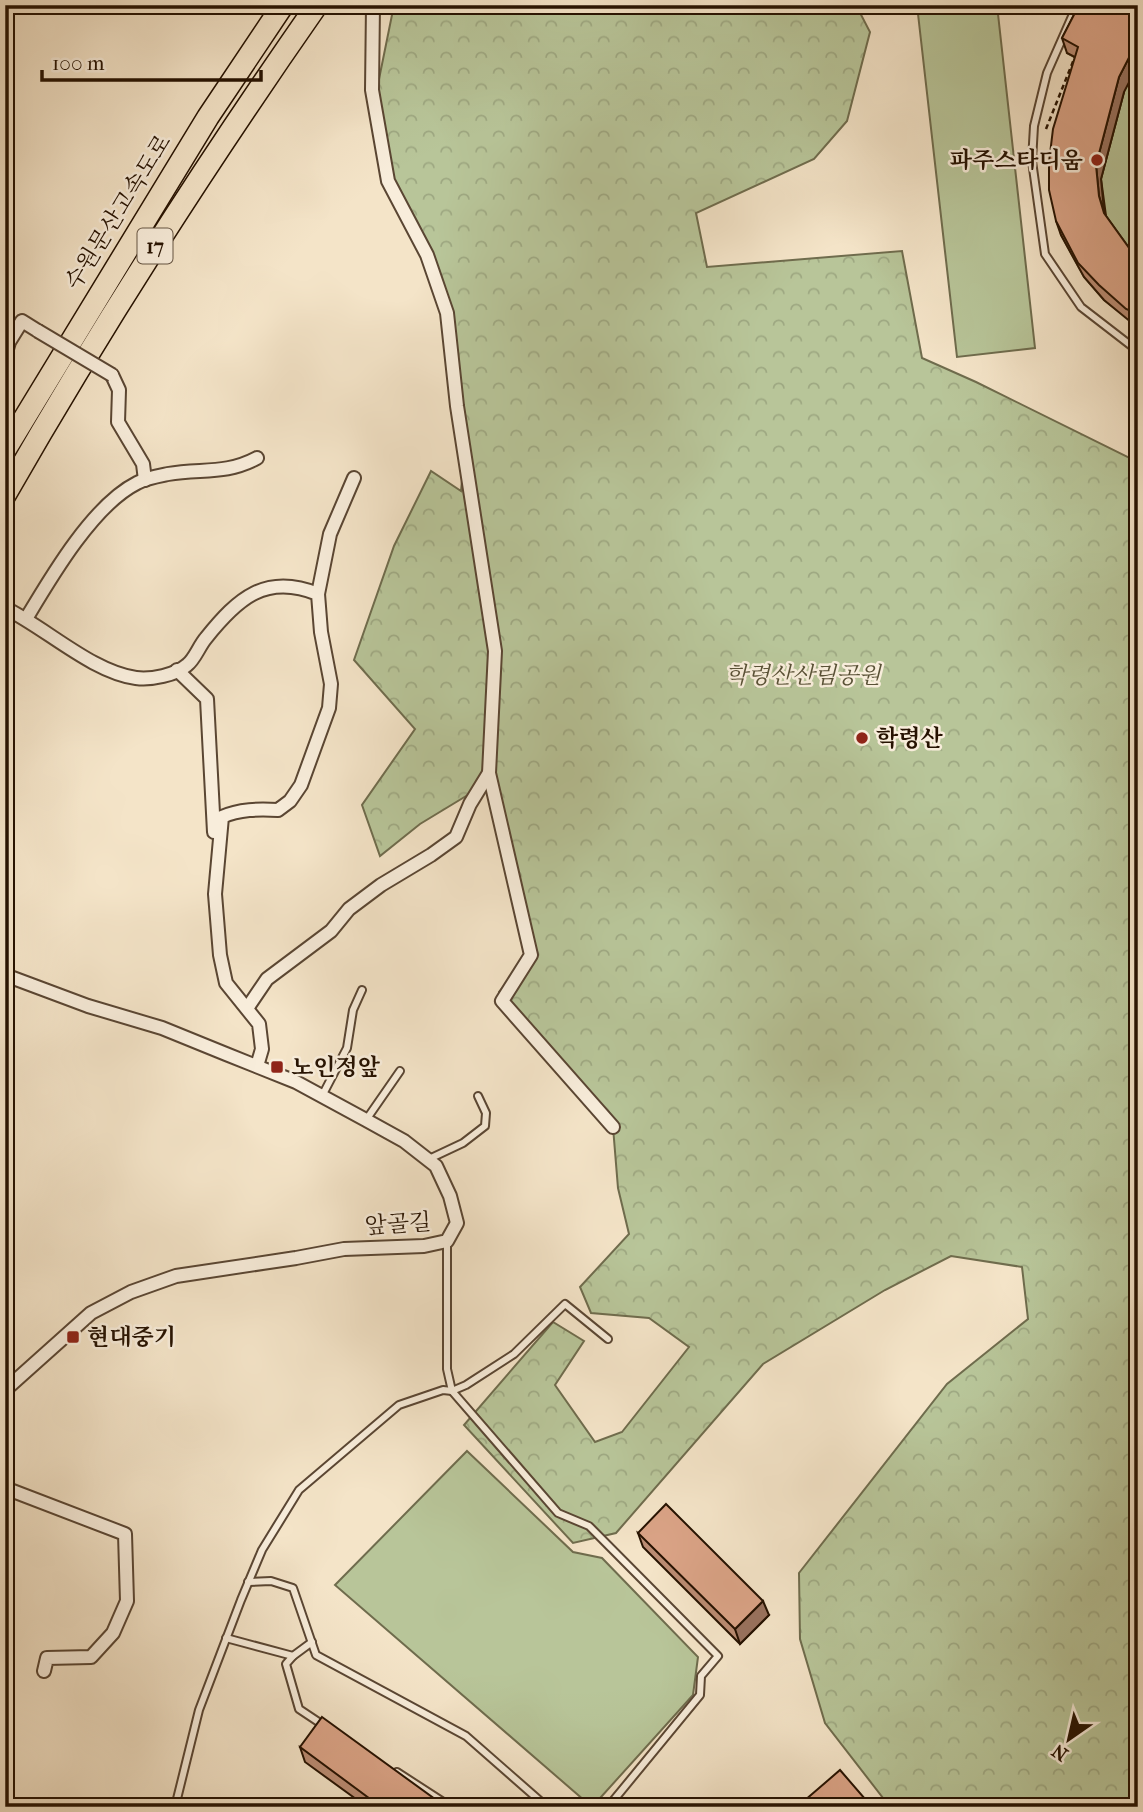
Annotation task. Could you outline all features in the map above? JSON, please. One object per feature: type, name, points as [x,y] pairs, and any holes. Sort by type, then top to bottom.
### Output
[{"type":"highway","name":"수원문산고속도로","points":[[5,450],[208,117],[283,5]]},
{"type":"highway","name":"17","points":[[5,495],[52,413],[233,124],[317,5]]},
{"type":"street","points":[[373,5],[372,90],[388,181],[427,255],[447,313],[457,406],[495,651],[489,773],[531,955],[502,1001],[613,1127]]},
{"type":"street","points":[[5,356],[9,342],[22,321],[112,376],[119,390],[118,422],[143,464],[145,480]]},
{"type":"street","points":[[26,619],[62,560],[117,496],[145,480],[169,474],[240,467],[257,458]]},
{"type":"street","points":[[216,864],[222,817],[259,809],[278,810],[290,801],[301,785],[330,708],[331,684],[321,632],[318,594],[330,534],[354,478]]},
{"type":"street","points":[[5,608],[121,676],[141,679],[166,675],[188,665],[206,638],[238,604],[259,590],[275,585],[305,589],[318,594]]},
{"type":"street","points":[[177,670],[207,699],[216,864],[216,918],[220,955],[226,983],[259,1024],[262,1049],[257,1066]]},
{"type":"street","points":[[248,1007],[267,979],[331,931],[349,909],[456,837],[470,804],[489,773]]},
{"type":"street","name":"앞골길","points":[[5,975],[88,1006],[162,1028],[296,1082],[366,1119],[404,1141],[436,1166],[450,1196],[457,1223],[447,1241],[424,1246],[344,1249],[176,1276],[131,1292],[91,1313],[5,1391]]},
{"type":"street","points":[[5,1488],[125,1534],[127,1601],[113,1633],[91,1657],[47,1658],[44,1671]]},
{"type":"lane","points":[[1077,5],[1047,72],[1034,125],[1032,161],[1045,254],[1080,307],[1138,351]]},
{"type":"lane","points":[[323,1096],[347,1048],[353,1010],[362,990]]},
{"type":"lane","points":[[366,1119],[400,1071]]},
{"type":"lane","points":[[428,1160],[463,1143],[485,1126],[486,1112],[478,1096]]},
{"type":"lane","points":[[447,1241],[447,1369],[452,1391],[558,1513],[589,1526],[718,1656],[701,1675],[700,1695],[608,1807]]},
{"type":"lane","points":[[175,1807],[199,1710],[248,1581],[262,1550],[299,1490],[399,1405],[466,1385],[514,1353],[565,1304],[608,1339]]},
{"type":"lane","points":[[248,1581],[271,1581],[293,1588],[316,1654],[466,1736],[547,1807]]},
{"type":"lane","points":[[226,1638],[293,1656]]},
{"type":"lane","points":[[312,1643],[286,1664],[299,1709],[334,1732]]},
{"type":"lane","points":[[393,1769],[451,1807]]},
{"type":"path","points":[[1032,161],[1081,46]]},
{"type":"green space","name":"학령산산림공원","points":[[394,5],[856,5],[870,32],[847,121],[814,159],[696,213],[707,267],[902,251],[922,358],[1138,462],[1138,1799],[1128,1807],[890,1807],[825,1723],[800,1639],[799,1573],[947,1384],[1028,1319],[1022,1267],[951,1256],[885,1290],[763,1364],[616,1533],[573,1543],[464,1425],[553,1322],[584,1341],[555,1385],[595,1442],[622,1432],[689,1347],[649,1318],[591,1313],[580,1287],[629,1234],[618,1188],[613,1127],[502,1001],[499,992],[531,954],[486,784],[420,824],[380,856],[362,805],[415,729],[354,660],[394,546],[431,471],[461,491],[464,459],[444,287],[388,181],[378,84]]},
{"type":"green space","points":[[917,5],[997,5],[1035,348],[957,357]]},
{"type":"green space","name":"파주스타디움","points":[[1092,5],[1138,5],[1138,326],[1104,300],[1084,277],[1061,235],[1054,204],[1083,62],[1067,53]]},
{"type":"green space","points":[[467,1451],[573,1552],[602,1558],[698,1657],[693,1695],[592,1807],[335,1585]]},
{"type":"building","name":"파주스타디움","points":[[1079,5],[1138,5],[1138,40],[1119,77],[1096,165],[1099,196],[1104,213],[1132,252],[1138,256],[1138,314],[1126,309],[1078,263],[1056,221],[1049,190],[1053,129],[1078,47],[1062,38]]},
{"type":"building","points":[[666,1504],[763,1601],[735,1629],[638,1533]]},
{"type":"building","points":[[322,1717],[439,1802],[435,1807],[381,1807],[300,1747]]},
{"type":"building","points":[[840,1770],[872,1807],[797,1807]]},
{"type":"place","name":"파주스타디움","points":[[1097,160]]},
{"type":"place","name":"학령산","points":[[862,738]]},
{"type":"place","name":"노인정앞","points":[[277,1067]]},
{"type":"place","name":"현대중기","points":[[73,1337]]}]
